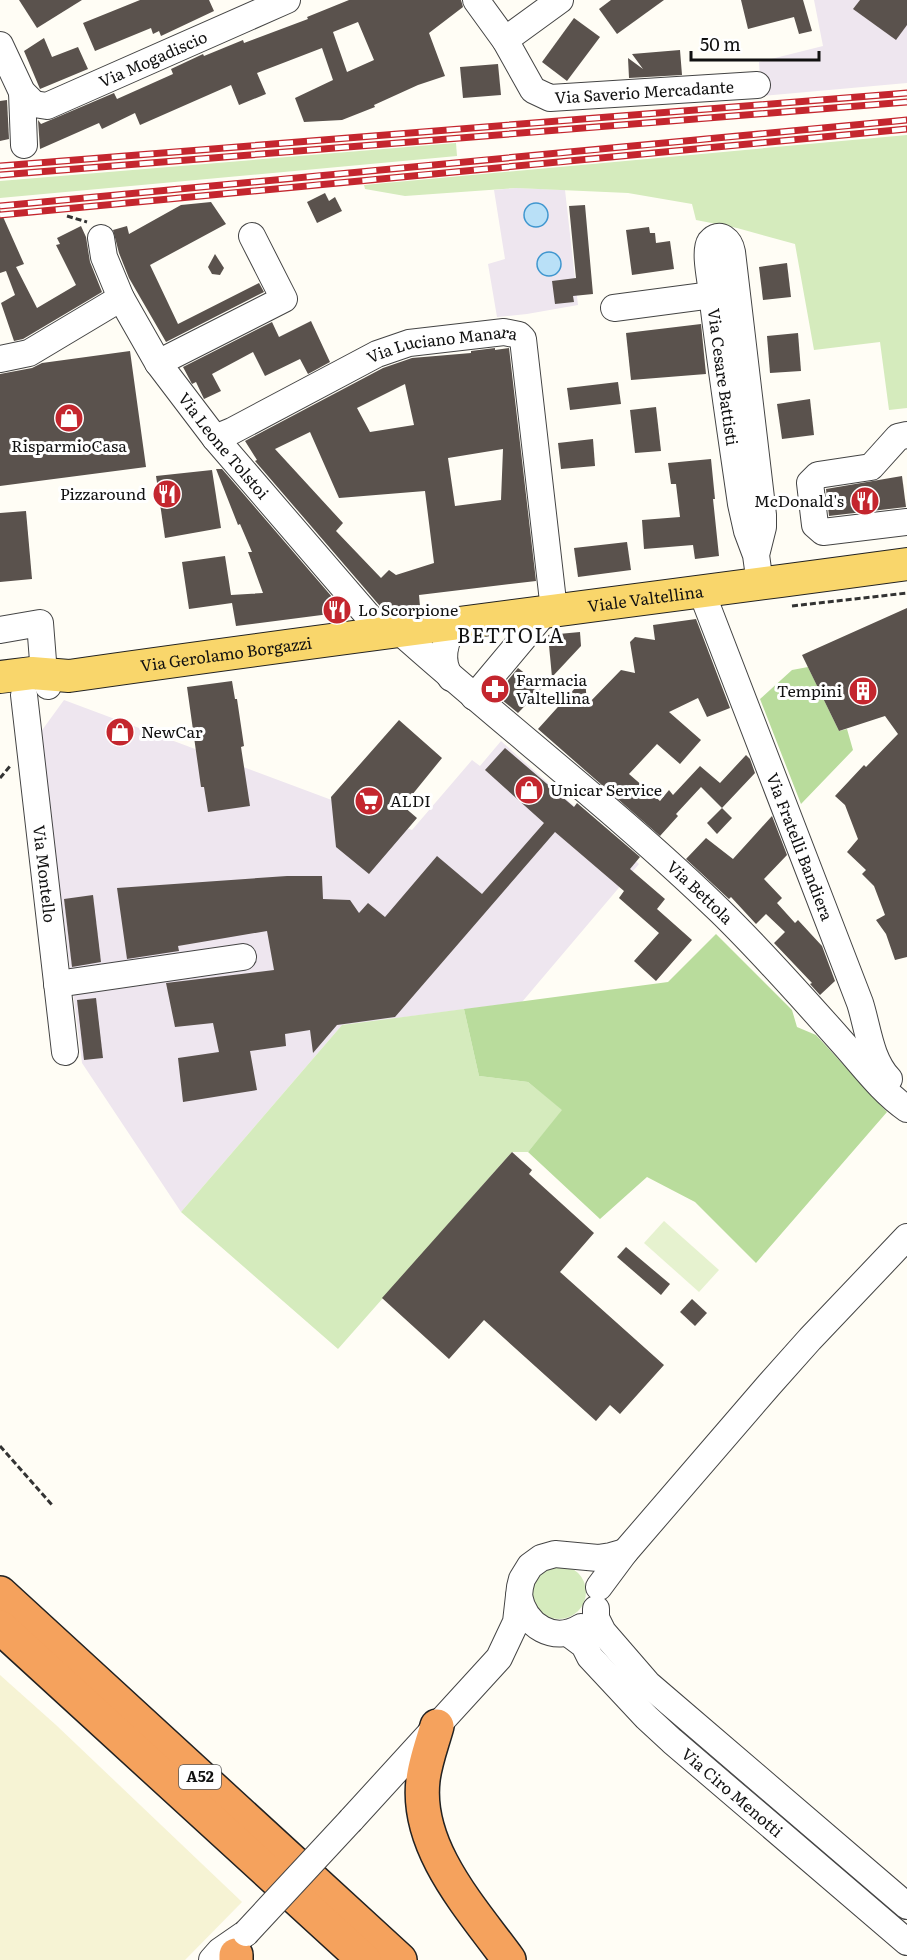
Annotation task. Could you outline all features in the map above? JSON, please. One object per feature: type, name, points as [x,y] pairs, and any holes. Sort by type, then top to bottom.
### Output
[{"type":"highway","name":"A52","points":[[0,1593],[400,1960]]},
{"type":"highway","name":"A52","points":[[0,1627],[364,1960]]},
{"type":"highway","points":[[437,1726],[423,1780],[423,1805],[429,1834],[437,1856],[452,1880],[509,1960]]},
{"type":"main road","name":"Viale Valtellina","points":[[390,631],[702,593],[758,569],[906,583]]},
{"type":"main road","name":"Via Gerolamo Borgazzi","points":[[31,684],[390,631]]},
{"type":"street","name":"Via Mogadiscio","points":[[22,92],[34,104],[47,106],[287,0]]},
{"type":"street","name":"Via Saverio Mercadante","points":[[476,0],[505,40],[533,90],[550,98],[757,85]]},
{"type":"street","points":[[505,40],[560,0]]},
{"type":"street","points":[[0,45],[22,92],[24,145]]},
{"type":"street","points":[[158,363],[284,299],[252,236]]},
{"type":"street","name":"Via Cesare Battisti","points":[[758,569],[747,531],[760,506],[732,252],[728,241],[722,237],[712,240],[709,245],[712,295],[760,506]]},
{"type":"street","name":"Via Leone Tolstoi","points":[[101,238],[104,257],[122,298],[158,363],[214,438],[390,631]]},
{"type":"street","points":[[614,308],[712,295]]},
{"type":"street","points":[[0,359],[29,353],[122,298]]},
{"type":"street","name":"Via Luciano Manara","points":[[214,438],[232,431],[377,354],[409,343],[504,332],[519,335],[523,339],[560,609]]},
{"type":"street","points":[[907,435],[898,437],[871,467],[818,475],[810,483],[815,525],[824,532],[907,522]]},
{"type":"street","name":"Via Fratelli Bandiera","points":[[702,593],[860,1003],[875,1057],[884,1074],[897,1086],[907,1091]]},
{"type":"street","points":[[474,697],[560,609]]},
{"type":"street","name":"Via Montello","points":[[0,630],[40,623],[31,684],[65,1052]]},
{"type":"street","points":[[451,678],[444,666],[444,657],[447,638],[456,623]]},
{"type":"street","name":"Via Bettola","points":[[390,631],[451,678],[650,845],[722,914],[814,1010],[884,1090],[907,1109]]},
{"type":"street","points":[[57,984],[243,957]]},
{"type":"street","points":[[232,1954],[499,1658],[531,1638],[561,1633],[584,1625],[589,1620],[597,1598],[625,1552],[810,1339],[907,1237]]},
{"type":"street","points":[[499,1658],[516,1622],[522,1579],[535,1562],[555,1554],[598,1558],[625,1552]]},
{"type":"street","points":[[574,1556],[586,1564],[594,1574],[597,1598]]},
{"type":"street","points":[[519,1596],[530,1621],[545,1631],[561,1633]]},
{"type":"street","name":"Via Ciro Menotti","points":[[597,1598],[596,1618],[603,1632],[648,1684],[907,1906]]},
{"type":"street","name":"Via Ciro Menotti","points":[[561,1633],[584,1645],[590,1657],[672,1741],[907,1942]]},
{"type":"path","points":[[0,1446],[53,1506]]},
{"type":"shaded area","points":[[814,0],[907,0],[907,83],[761,96],[759,62],[823,46]]},
{"type":"shaded area","points":[[516,188],[565,190],[578,305],[497,317],[488,264],[505,259],[494,190]]},
{"type":"shaded area","points":[[64,700],[412,830],[472,760],[480,766],[501,741],[639,864],[522,1002],[342,1025],[181,1212],[82,1063],[40,733]]},
{"type":"shaded area","points":[[0,1675],[56,1725],[242,1902],[185,1960],[0,1960]]},
{"type":"green space","points":[[907,135],[907,408],[889,410],[880,342],[814,350],[795,244],[737,228],[696,220],[692,204],[628,193],[516,188],[405,196],[365,189],[364,185]]},
{"type":"green space","points":[[456,143],[457,156],[0,198],[0,181]]},
{"type":"green space","points":[[808,667],[839,731],[847,729],[853,750],[801,804],[760,699],[792,670]]},
{"type":"green space","points":[[716,934],[792,1010],[797,1027],[816,1035],[887,1112],[756,1263],[695,1202],[647,1177],[600,1219],[528,1152],[562,1110],[528,1082],[479,1076],[464,1009],[668,982]]},
{"type":"green space","points":[[464,1009],[479,1076],[528,1082],[563,1110],[528,1152],[512,1152],[338,1349],[181,1212],[342,1025]]},
{"type":"green space","points":[[664,1221],[719,1270],[699,1292],[644,1243]]},
{"type":"green space","points":[[554,1565],[564,1565],[578,1573],[584,1582],[586,1592],[584,1602],[578,1611],[564,1619],[554,1619],[537,1607],[532,1597],[532,1587],[544,1570]]},
{"type":"water","points":[[536,203],[545,206],[548,215],[545,224],[536,227],[527,224],[524,215],[527,206]]},
{"type":"water","points":[[549,252],[558,255],[561,264],[558,273],[549,276],[540,273],[537,264],[540,255]]},
{"type":"building","points":[[19,0],[82,0],[37,28]]},
{"type":"building","points":[[140,0],[209,0],[214,11],[161,36],[159,31],[153,34],[151,28],[95,51],[83,23]]},
{"type":"building","points":[[349,0],[461,0],[463,7],[429,33],[445,76],[418,85],[374,105],[375,107],[342,120],[304,122],[295,98],[333,80],[322,48],[257,73],[266,94],[239,105],[231,85],[140,125],[135,113],[102,129],[99,123],[40,149],[38,120],[41,124],[114,93],[117,99],[173,74],[171,69],[203,54],[204,56],[243,40],[244,43],[308,19],[307,17]],"holes":[[[358,22],[374,60],[347,72],[333,32]]]},
{"type":"building","points":[[611,0],[664,0],[617,34],[599,9]]},
{"type":"building","points":[[741,0],[803,0],[812,31],[799,34],[794,17],[748,29]]},
{"type":"building","points":[[860,0],[907,0],[907,25],[896,40],[853,9]]},
{"type":"building","points":[[574,18],[600,37],[567,81],[542,62]]},
{"type":"building","points":[[44,38],[52,57],[78,47],[88,69],[40,89],[24,51]]},
{"type":"building","points":[[680,50],[682,75],[629,78],[628,58],[643,69],[632,54]]},
{"type":"building","points":[[498,64],[501,95],[463,98],[460,67]]},
{"type":"building","points":[[7,100],[9,139],[0,141],[0,101]]},
{"type":"building","points":[[325,193],[329,201],[335,197],[342,211],[317,223],[307,202]]},
{"type":"building","points":[[211,202],[226,224],[150,265],[178,324],[259,283],[264,292],[166,342],[129,278],[113,230],[127,226],[129,234],[181,205]]},
{"type":"building","points":[[585,205],[593,294],[573,296],[574,302],[555,304],[552,281],[576,278],[569,206]]},
{"type":"building","points":[[0,210],[24,264],[16,267],[37,308],[76,285],[56,245],[60,244],[57,238],[81,226],[86,237],[90,262],[102,292],[23,339],[14,341],[1,303],[15,295],[6,271],[0,273]]},
{"type":"building","points":[[649,227],[650,233],[655,233],[656,243],[670,241],[674,269],[632,275],[626,230]]},
{"type":"building","points":[[215,254],[224,268],[220,275],[212,274],[208,267]]},
{"type":"building","points":[[787,263],[791,297],[763,300],[759,267]]},
{"type":"building","points":[[311,321],[330,362],[308,374],[300,359],[265,376],[253,352],[212,374],[221,391],[204,399],[196,382],[192,384],[183,367],[272,322],[279,337]]},
{"type":"building","points":[[701,324],[706,374],[631,380],[626,333]]},
{"type":"building","points":[[798,333],[801,371],[770,373],[767,336]]},
{"type":"building","points":[[509,348],[536,581],[419,595],[420,606],[386,613],[255,461],[257,460],[245,441],[383,368],[412,358],[471,353],[471,351]],"holes":[[[405,384],[414,425],[370,432],[357,408]],[[310,432],[339,498],[425,491],[434,563],[396,575],[389,570],[381,578],[336,531],[343,523],[275,449]],[[503,449],[501,500],[455,506],[448,458]]]},
{"type":"building","name":"RisparmioCasa","points":[[130,351],[146,467],[0,486],[0,374],[32,368],[42,363]]},
{"type":"building","points":[[618,382],[621,404],[570,410],[567,388]]},
{"type":"building","points":[[810,399],[814,435],[782,439],[777,404]]},
{"type":"building","points":[[656,407],[661,451],[635,453],[630,410]]},
{"type":"building","points":[[593,439],[595,466],[561,469],[558,443]]},
{"type":"building","points":[[711,459],[719,556],[695,559],[693,545],[644,549],[642,520],[680,517],[676,484],[671,484],[668,463]]},
{"type":"building","points":[[216,469],[222,469],[345,612],[236,626],[232,603],[189,609],[182,562],[225,556],[231,595],[263,593],[248,552],[252,552],[240,524],[238,525]]},
{"type":"building","points":[[212,470],[221,528],[165,538],[156,476]]},
{"type":"building","name":"McDonald's","points":[[902,476],[906,507],[829,516],[826,489]]},
{"type":"building","points":[[26,511],[32,579],[0,582],[0,513]]},
{"type":"building","points":[[627,542],[631,570],[578,577],[574,548]]},
{"type":"building","points":[[907,608],[907,957],[895,960],[886,934],[876,920],[885,915],[874,886],[862,874],[866,870],[847,852],[858,839],[845,805],[835,796],[898,734],[885,716],[839,731],[802,655]]},
{"type":"building","points":[[696,619],[730,708],[707,717],[698,698],[669,712],[701,740],[680,764],[657,744],[629,774],[660,801],[669,790],[673,795],[700,766],[720,783],[746,755],[755,773],[722,808],[701,787],[676,814],[678,816],[660,836],[538,729],[585,677],[587,705],[621,670],[635,673],[630,642],[635,637],[655,640],[653,625]]},
{"type":"building","points":[[580,632],[581,646],[552,677],[548,635]]},
{"type":"building","points":[[518,668],[543,687],[518,713],[496,695]]},
{"type":"building","points":[[232,681],[244,746],[241,747],[250,806],[208,812],[204,787],[201,787],[187,687]]},
{"type":"building","name":"ALDI","points":[[399,720],[442,758],[403,806],[417,818],[369,874],[336,847],[331,797]]},
{"type":"building","points":[[505,748],[574,807],[577,803],[640,857],[630,869],[665,899],[657,909],[692,940],[656,981],[634,961],[659,933],[619,898],[624,891],[555,832],[395,1017],[337,1025],[313,1053],[310,1030],[285,1034],[286,1046],[250,1051],[257,1090],[183,1102],[178,1058],[219,1052],[213,1023],[175,1027],[166,983],[274,970],[267,931],[178,946],[179,951],[127,959],[117,888],[287,876],[322,876],[323,899],[350,900],[359,913],[368,903],[385,917],[437,856],[482,894],[544,823],[485,770]]},
{"type":"building","points":[[722,808],[732,818],[717,834],[707,823]]},
{"type":"building","points":[[772,816],[787,855],[764,879],[782,898],[777,903],[795,923],[798,920],[822,946],[835,981],[820,995],[810,984],[812,983],[774,943],[785,932],[766,914],[756,924],[731,897],[729,899],[686,859],[706,838],[733,859]]},
{"type":"building","points":[[93,895],[101,962],[72,967],[64,899]]},
{"type":"building","points":[[96,998],[103,1058],[84,1060],[77,1000]]},
{"type":"building","points":[[512,1152],[532,1170],[529,1174],[594,1233],[560,1272],[664,1365],[620,1414],[610,1405],[596,1421],[484,1320],[449,1359],[382,1298]]},
{"type":"building","points":[[626,1247],[670,1284],[661,1295],[617,1257]]},
{"type":"building","points":[[692,1299],[707,1313],[695,1326],[680,1312]]},
{"type":"railway","points":[[0,166],[907,93]]},
{"type":"railway","points":[[0,175],[907,102]]},
{"type":"railway","points":[[0,206],[907,120]]},
{"type":"railway","points":[[0,215],[907,129]]},
{"type":"place","name":"RisparmioCasa","points":[[69,418]]},
{"type":"place","name":"Pizzaround","points":[[167,494]]},
{"type":"place","name":"McDonald's","points":[[865,501]]},
{"type":"place","name":"Lo Scorpione","points":[[337,610]]},
{"type":"place","name":"Farmacia Valtellina","points":[[495,689]]},
{"type":"place","name":"Tempini","points":[[863,691]]},
{"type":"place","name":"NewCar","points":[[120,732]]},
{"type":"place","name":"Unicar Service","points":[[529,790]]},
{"type":"place","name":"ALDI","points":[[369,801]]},
{"type":"district","name":"BETTOLA","points":[[511,636]]}]
